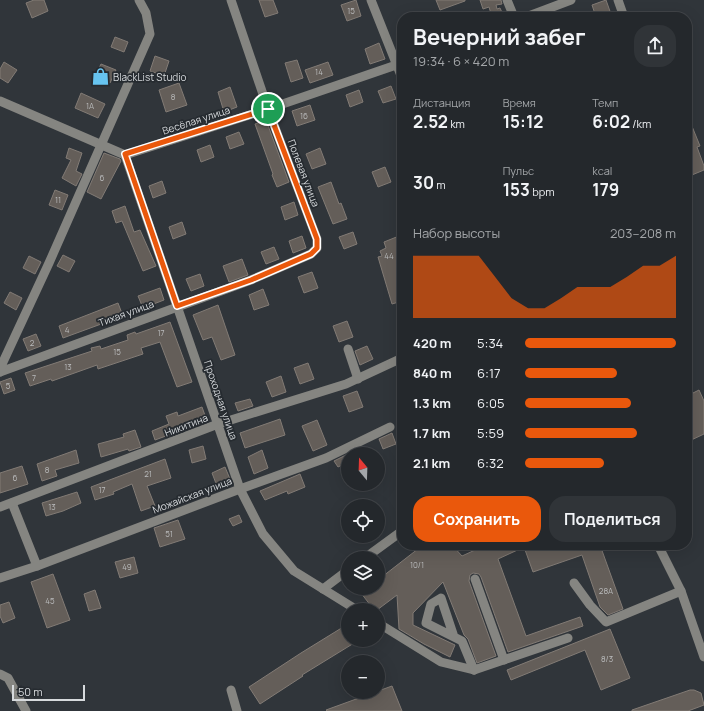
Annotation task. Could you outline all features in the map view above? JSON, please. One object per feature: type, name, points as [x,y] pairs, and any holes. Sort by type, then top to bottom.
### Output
[{"type":"street","points":[[0,372],[3,362],[49,263],[150,34],[146,13],[139,0]]},
{"type":"street","name":"Полевая улица","points":[[231,0],[268,109],[317,239]]},
{"type":"street","points":[[371,0],[397,59]]},
{"type":"street","points":[[507,0],[512,12]]},
{"type":"street","points":[[539,12],[571,0]]},
{"type":"street","points":[[618,0],[622,12]]},
{"type":"street","name":"Весёлая улица","points":[[125,154],[268,109],[397,65]]},
{"type":"street","points":[[0,101],[125,154]]},
{"type":"street","name":"Проходная улица","points":[[125,154],[240,489],[263,534],[294,571],[346,603]]},
{"type":"street","name":"Тихая улица","points":[[0,372],[251,280],[311,254],[317,248],[317,239]]},
{"type":"street","points":[[348,349],[358,379]]},
{"type":"street","name":"Никитина","points":[[0,507],[218,424],[346,384],[397,360]]},
{"type":"street","name":"Можайская улица","points":[[0,578],[37,566],[326,458],[390,427]]},
{"type":"street","points":[[12,503],[37,566]]},
{"type":"street","points":[[375,551],[397,535]]},
{"type":"street","points":[[660,550],[681,591],[704,657]]},
{"type":"street","points":[[323,589],[341,575]]},
{"type":"street","points":[[475,578],[504,660]]},
{"type":"street","points":[[574,583],[590,605],[606,622],[681,591]]},
{"type":"street","points":[[385,627],[440,662],[474,670],[568,638]]},
{"type":"street","points":[[454,636],[462,641],[474,670]]},
{"type":"street","points":[[0,674],[8,678],[26,711]]},
{"type":"street","points":[[231,690],[237,711]]},
{"type":"building","points":[[34,0],[44,0],[48,11],[32,18],[26,3]]},
{"type":"building","points":[[259,0],[273,0],[278,13],[265,17]]},
{"type":"building","points":[[356,0],[361,16],[347,21],[341,5]]},
{"type":"building","points":[[436,0],[465,0],[465,1],[440,10]]},
{"type":"building","points":[[480,0],[501,0],[502,4],[496,5],[497,9],[500,8],[502,12],[490,12],[489,7],[483,9]]},
{"type":"building","points":[[606,0],[610,12],[594,12],[592,5]]},
{"type":"building","points":[[115,37],[128,42],[124,52],[111,47]]},
{"type":"building","points":[[379,43],[385,59],[370,64],[365,49]]},
{"type":"building","points":[[155,56],[169,61],[164,76],[150,71]]},
{"type":"building","points":[[297,60],[303,78],[291,82],[285,63]]},
{"type":"building","points":[[4,62],[17,70],[8,83],[0,78],[0,69]]},
{"type":"building","points":[[328,62],[333,75],[310,83],[305,70]]},
{"type":"building","points":[[101,64],[116,70],[110,83],[95,77]]},
{"type":"building","points":[[179,83],[187,105],[166,112],[159,90]]},
{"type":"building","points":[[391,86],[396,99],[383,103],[378,91]]},
{"type":"building","points":[[230,87],[237,107],[224,112],[218,92]]},
{"type":"building","points":[[359,90],[363,102],[350,107],[346,95]]},
{"type":"building","points":[[81,93],[105,104],[98,118],[75,108]]},
{"type":"building","points":[[310,105],[315,120],[297,126],[292,111]]},
{"type":"building","points":[[266,120],[289,182],[277,187],[255,124]]},
{"type":"building","points":[[692,126],[700,146],[697,147],[704,170],[692,175]]},
{"type":"building","points":[[239,132],[244,144],[230,149],[226,137]]},
{"type":"building","points":[[210,145],[214,157],[201,162],[197,150]]},
{"type":"building","points":[[69,148],[82,153],[76,171],[82,174],[76,186],[62,178],[71,160],[66,158]]},
{"type":"building","points":[[320,148],[326,164],[312,169],[306,154]]},
{"type":"building","points":[[104,153],[120,159],[121,161],[101,199],[87,192]]},
{"type":"building","points":[[385,167],[391,182],[378,187],[372,172]]},
{"type":"building","points":[[162,181],[166,193],[153,198],[149,186]]},
{"type":"building","points":[[331,182],[339,204],[341,203],[347,219],[333,224],[318,187]]},
{"type":"building","points":[[55,190],[68,195],[62,210],[49,205]]},
{"type":"building","points":[[294,202],[298,215],[285,220],[281,207]]},
{"type":"building","points":[[125,206],[134,232],[140,230],[156,266],[143,271],[122,221],[116,223],[112,211]]},
{"type":"building","points":[[182,222],[186,234],[173,239],[169,227]]},
{"type":"building","points":[[353,232],[357,244],[344,249],[339,237]]},
{"type":"building","points":[[302,236],[306,248],[293,253],[289,241]]},
{"type":"building","points":[[397,237],[397,302],[392,304],[378,257],[382,256],[380,251],[386,248],[384,242]]},
{"type":"building","points":[[274,247],[279,259],[266,264],[261,252]]},
{"type":"building","points":[[63,255],[75,261],[69,272],[57,266]]},
{"type":"building","points":[[29,256],[41,262],[35,274],[23,268]]},
{"type":"building","points":[[242,259],[248,275],[229,282],[223,266]]},
{"type":"building","points":[[312,272],[318,288],[304,293],[298,277]]},
{"type":"building","points":[[200,274],[204,286],[191,291],[186,279]]},
{"type":"building","points":[[160,288],[164,300],[143,308],[138,296]]},
{"type":"building","points":[[263,289],[269,305],[254,310],[249,295]]},
{"type":"building","points":[[10,292],[22,298],[16,310],[4,303]]},
{"type":"building","points":[[118,303],[123,316],[63,338],[59,326]]},
{"type":"building","points":[[218,305],[235,355],[221,360],[212,337],[203,340],[193,315]]},
{"type":"building","points":[[347,321],[353,337],[339,342],[333,326]]},
{"type":"building","points":[[170,322],[192,382],[177,387],[160,342],[141,348],[143,354],[98,369],[97,365],[52,381],[51,379],[30,386],[25,373],[92,351],[91,348],[100,346],[101,349],[128,340],[127,335],[135,332],[136,334]]},
{"type":"building","points":[[36,334],[41,346],[28,351],[23,339]]},
{"type":"building","points":[[367,346],[373,359],[360,365],[355,351]]},
{"type":"building","points":[[308,363],[314,379],[300,384],[294,368]]},
{"type":"building","points":[[281,376],[286,392],[272,397],[266,382]]},
{"type":"building","points":[[11,378],[15,390],[4,394],[0,382]]},
{"type":"building","points":[[699,390],[704,401],[704,434],[692,440],[692,394]]},
{"type":"building","points":[[357,391],[363,407],[349,412],[343,396]]},
{"type":"building","points":[[250,399],[253,406],[238,411],[235,403]]},
{"type":"building","points":[[202,407],[207,421],[155,440],[152,431],[169,424],[166,416],[177,412],[178,416]]},
{"type":"building","points":[[280,419],[285,435],[245,448],[240,433]]},
{"type":"building","points":[[317,420],[327,445],[313,451],[302,426]]},
{"type":"building","points":[[135,430],[141,447],[129,451],[128,449],[101,457],[98,444],[124,437],[123,434]]},
{"type":"building","points":[[392,433],[396,444],[385,448],[382,447],[379,439]]},
{"type":"building","points":[[203,446],[206,459],[192,463],[189,450]]},
{"type":"building","points":[[76,450],[79,463],[55,470],[57,476],[42,481],[37,464]]},
{"type":"building","points":[[262,450],[268,468],[254,474],[248,457]]},
{"type":"building","points":[[341,458],[341,466],[338,467],[334,461]]},
{"type":"building","points":[[165,459],[171,478],[147,486],[155,506],[141,511],[132,484],[113,492],[114,494],[95,500],[91,487]]},
{"type":"building","points":[[22,466],[28,484],[0,493],[0,473]]},
{"type":"building","points":[[225,467],[230,479],[217,486],[212,473]]},
{"type":"building","points":[[300,474],[305,487],[288,494],[287,491],[265,500],[260,491]]},
{"type":"building","points":[[77,492],[81,503],[63,511],[46,516],[42,503]]},
{"type":"building","points":[[239,515],[242,522],[233,526],[229,519]]},
{"type":"building","points":[[178,520],[185,539],[160,547],[154,528]]},
{"type":"building","points":[[417,550],[457,550],[462,556],[475,550],[518,550],[498,559],[526,636],[580,617],[583,626],[508,652],[481,577],[479,574],[473,573],[470,575],[469,581],[496,656],[477,663],[443,582],[413,613],[413,625],[455,645],[450,657],[399,629],[397,595],[385,604],[369,603],[363,595],[385,595],[385,575]]},
{"type":"building","points":[[525,550],[602,550],[623,609],[608,615],[600,607],[582,555],[533,572]]},
{"type":"building","points":[[134,557],[138,573],[120,578],[115,562]]},
{"type":"building","points":[[53,574],[70,620],[47,628],[31,582]]},
{"type":"building","points":[[95,590],[101,608],[89,611],[84,594]]},
{"type":"building","points":[[9,602],[15,618],[3,623],[0,616],[0,605]]},
{"type":"building","points":[[341,628],[341,647],[348,647],[302,675],[303,676],[260,704],[249,687]]},
{"type":"building","points":[[610,629],[630,678],[601,690],[585,650],[511,680],[507,670]]},
{"type":"building","points":[[392,686],[402,711],[326,710],[356,699],[385,699],[385,689]]},
{"type":"building","points":[[690,690],[701,693],[704,705],[688,711],[632,711],[632,710]]},
{"type":"place","name":"BlackList Studio","points":[[100,77]]},
{"type":"route","points":[[268,109],[317,239],[317,248],[311,254],[251,280],[177,306],[125,154],[268,109]]}]
